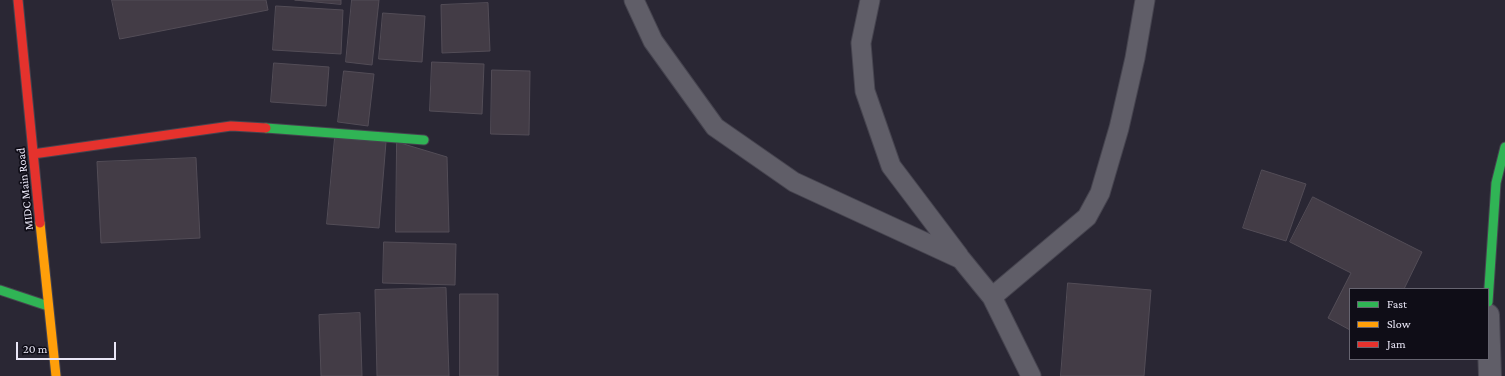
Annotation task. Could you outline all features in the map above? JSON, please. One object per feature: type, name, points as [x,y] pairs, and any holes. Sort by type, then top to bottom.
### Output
[{"type":"street","name":"MIDC Main Road","points":[[18,0],[56,376]]},
{"type":"street","points":[[33,154],[230,126],[424,140]]},
{"type":"street","points":[[1489,288],[1496,183],[1505,147]]},
{"type":"street","points":[[0,290],[48,306]]},
{"type":"street","points":[[1489,346],[1490,376]]},
{"type":"lane","points":[[634,0],[653,41],[715,127],[794,182],[961,259]]},
{"type":"lane","points":[[870,0],[861,43],[865,92],[891,166],[961,259],[992,297],[1031,376]]},
{"type":"lane","points":[[992,297],[1087,217],[1100,193],[1119,128],[1135,58],[1145,0]]},
{"type":"building","points":[[112,0],[266,0],[268,10],[120,39]]},
{"type":"building","points":[[295,0],[341,0],[341,4]]},
{"type":"building","points":[[352,0],[379,0],[372,65],[346,62]]},
{"type":"building","points":[[488,3],[490,51],[442,53],[441,5]]},
{"type":"building","points":[[276,6],[343,10],[341,54],[273,50]]},
{"type":"building","points":[[383,13],[425,16],[422,62],[379,59]]},
{"type":"building","points":[[432,62],[484,64],[482,114],[430,111]]},
{"type":"building","points":[[274,63],[329,67],[326,106],[271,102]]},
{"type":"building","points":[[492,70],[530,71],[529,135],[491,134]]},
{"type":"building","points":[[344,71],[374,74],[368,126],[338,122]]},
{"type":"building","points":[[335,138],[386,142],[379,228],[327,224]]},
{"type":"building","points":[[397,142],[447,157],[449,232],[396,232]]},
{"type":"building","points":[[196,158],[200,238],[101,243],[97,162]]},
{"type":"building","points":[[1262,170],[1306,184],[1286,241],[1243,228]]},
{"type":"building","points":[[1313,197],[1422,252],[1404,288],[1349,288],[1349,329],[1328,318],[1351,273],[1290,242]]},
{"type":"building","points":[[384,242],[456,244],[455,285],[383,283]]},
{"type":"building","points":[[1068,283],[1151,290],[1144,376],[1061,376]]},
{"type":"building","points":[[446,288],[449,376],[377,376],[375,290]]},
{"type":"building","points":[[460,294],[498,294],[498,376],[460,376]]},
{"type":"building","points":[[360,313],[362,376],[321,376],[319,315]]},
{"type":"traffic: fast","points":[[266,128],[424,140]]},
{"type":"traffic: fast","points":[[1489,288],[1496,183],[1505,147]]},
{"type":"traffic: fast","points":[[0,290],[48,306]]},
{"type":"traffic: slow","points":[[40,223],[56,376]]},
{"type":"traffic: jam","points":[[18,0],[40,223]]},
{"type":"traffic: jam","points":[[33,154],[231,126],[266,128]]}]
